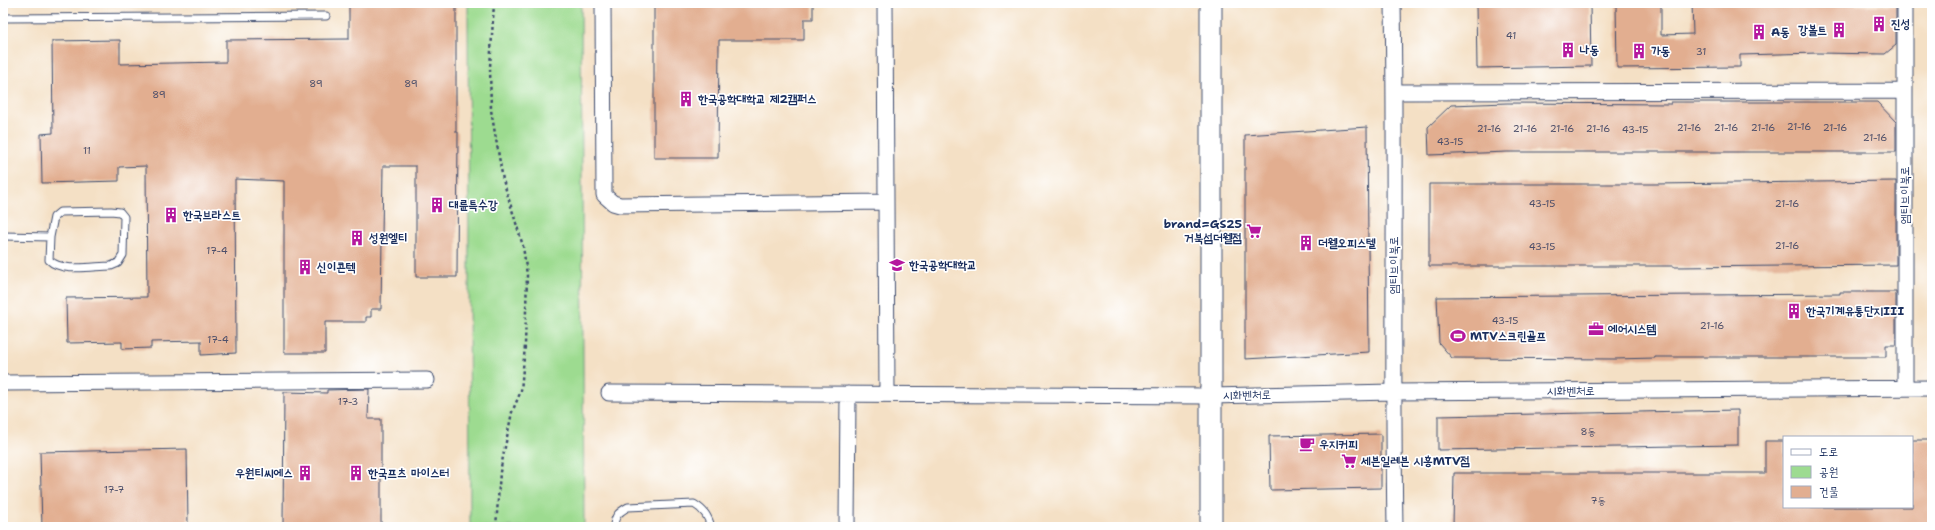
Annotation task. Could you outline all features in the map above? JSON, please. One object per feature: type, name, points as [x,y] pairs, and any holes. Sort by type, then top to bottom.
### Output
[{"type":"street","points":[[603,3],[604,195],[608,200],[620,205],[886,202]]},
{"type":"street","points":[[885,3],[887,394]]},
{"type":"street","points":[[1211,3],[1211,527]]},
{"type":"street","name":"엠티브이북로","points":[[1393,3],[1393,392],[1395,527]]},
{"type":"street","name":"엠티브이북로","points":[[1905,3],[1905,388]]},
{"type":"street","points":[[1394,92],[1905,91]]},
{"type":"street","points":[[3,383],[427,380]]},
{"type":"street","name":"시화벤처로","points":[[610,393],[1211,396],[1393,392],[1932,388]]},
{"type":"street","points":[[847,527],[848,394]]},
{"type":"lane","points":[[3,18],[326,16]]},
{"type":"lane","points":[[111,211],[120,212],[124,217],[123,255],[118,262],[111,266],[62,268],[53,264],[49,260],[50,237],[54,217],[60,212],[111,211]]},
{"type":"lane","points":[[3,236],[50,237]]},
{"type":"lane","points":[[614,527],[614,520],[619,512],[628,507],[694,504],[702,509],[709,518],[711,527]]},
{"type":"path","points":[[494,3],[490,67],[491,110],[503,180],[521,240],[527,275],[525,346],[521,391],[512,412],[500,472],[496,527]]},
{"type":"green space","points":[[468,3],[581,3],[584,527],[470,527]]},
{"type":"building","points":[[349,3],[456,3],[456,132],[458,132],[457,277],[416,277],[416,166],[383,166],[381,309],[371,309],[371,317],[366,317],[366,322],[325,322],[325,353],[284,353],[284,181],[235,179],[236,353],[201,355],[201,341],[151,342],[151,348],[122,349],[122,342],[67,343],[66,298],[147,297],[146,166],[119,167],[119,181],[42,183],[41,134],[53,133],[52,41],[120,40],[120,64],[226,62],[226,40],[349,39]]},
{"type":"building","name":"한국공학대학교 제2캠퍼스","points":[[654,3],[813,3],[813,19],[804,19],[804,40],[719,40],[718,158],[654,158]]},
{"type":"building","points":[[1476,3],[1590,3],[1591,66],[1477,68]]},
{"type":"building","points":[[1616,3],[1661,3],[1661,35],[1693,34],[1692,3],[1856,3],[1856,5],[1896,6],[1896,45],[1885,54],[1818,53],[1740,55],[1740,67],[1617,68]]},
{"type":"building","points":[[1671,102],[1877,102],[1896,122],[1896,152],[1507,152],[1429,155],[1428,127],[1451,105],[1507,103],[1671,104]]},
{"type":"building","name":"더웰오피스텔","points":[[1367,127],[1369,352],[1245,359],[1245,135]]},
{"type":"building","points":[[1896,181],[1896,265],[1674,267],[1429,266],[1429,184],[1654,184]]},
{"type":"building","points":[[1840,292],[1896,292],[1896,345],[1886,345],[1886,357],[1655,357],[1615,359],[1452,358],[1439,343],[1437,297],[1840,294]]},
{"type":"building","points":[[369,389],[368,419],[381,419],[381,527],[283,527],[284,392],[327,393],[327,390]]},
{"type":"building","points":[[1738,410],[1738,445],[1438,450],[1438,416]]},
{"type":"building","points":[[1381,434],[1381,488],[1270,490],[1269,436]]},
{"type":"building","points":[[1913,440],[1932,440],[1932,527],[1453,527],[1454,473],[1765,473],[1765,441],[1783,441],[1783,508],[1913,508]]},
{"type":"building","points":[[187,449],[188,527],[42,527],[40,452]]},
{"type":"place","name":"진성","points":[[1879,24]]},
{"type":"place","name":"강볼트","points":[[1839,30]]},
{"type":"place","name":"A동","points":[[1759,32]]},
{"type":"place","name":"나동","points":[[1568,50]]},
{"type":"place","name":"가동","points":[[1639,51]]},
{"type":"place","name":"한국공학대학교 제2캠퍼스","points":[[686,99]]},
{"type":"place","name":"대륜특수강","points":[[437,205]]},
{"type":"place","name":"한국브라스트","points":[[171,215]]},
{"type":"place","name":"brand=GS25 거북섬더웰점","points":[[1254,231]]},
{"type":"place","name":"성원엘티","points":[[357,238]]},
{"type":"place","name":"더웰오피스텔","points":[[1306,243]]},
{"type":"place","name":"한국공학대학교","points":[[897,265]]},
{"type":"place","name":"신이콘텍","points":[[305,267]]},
{"type":"place","name":"한국기계유통단지III","points":[[1794,311]]},
{"type":"place","name":"에어시스템","points":[[1596,329]]},
{"type":"place","name":"MTV스크린골프","points":[[1458,336]]},
{"type":"place","name":"우지커피","points":[[1307,444]]},
{"type":"place","name":"세븐일레븐 시흥MTV점","points":[[1349,461]]},
{"type":"place","name":"우원티씨에스","points":[[305,473]]},
{"type":"place","name":"한국프츠 마이스터","points":[[356,473]]}]
